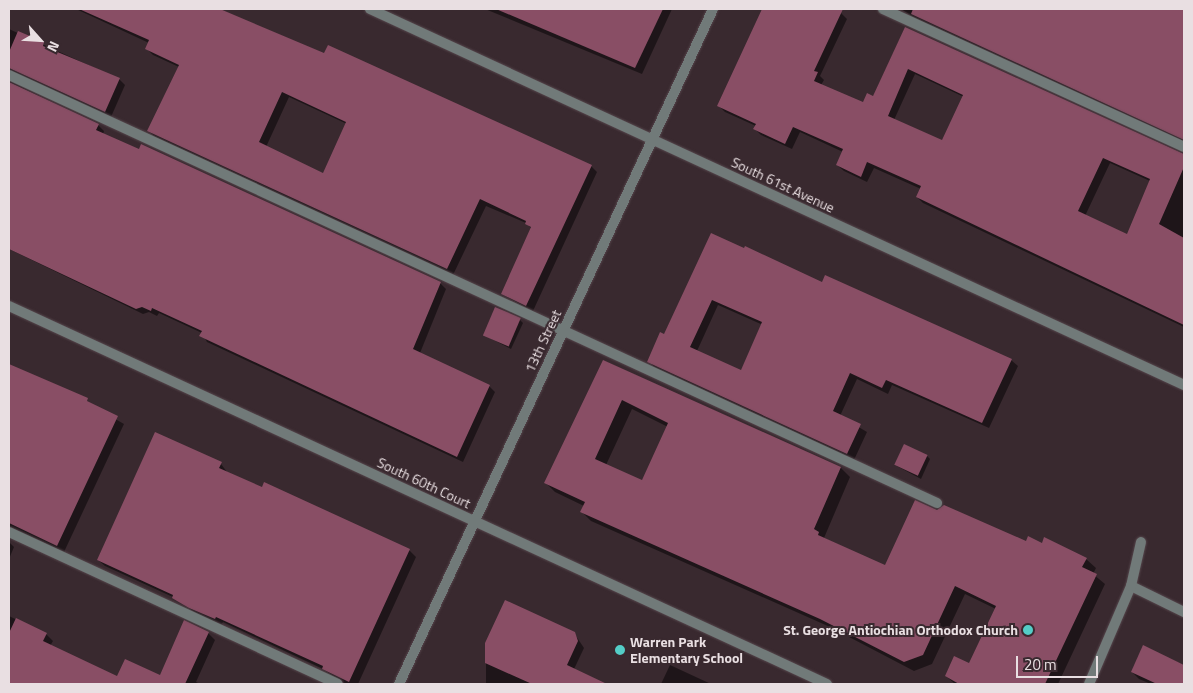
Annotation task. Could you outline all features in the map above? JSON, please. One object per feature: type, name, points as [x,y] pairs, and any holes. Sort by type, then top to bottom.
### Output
[{"type":"street","name":"South 61st Avenue","points":[[370,9],[1184,385]]},
{"type":"street","name":"13th Street","points":[[399,684],[713,9]]},
{"type":"street","points":[[884,9],[1184,147]]},
{"type":"street","points":[[9,74],[937,503]]},
{"type":"street","name":"South 60th Court","points":[[9,306],[827,684]]},
{"type":"street","points":[[9,532],[338,684]]},
{"type":"street","points":[[1089,684],[1131,586],[1141,542]]},
{"type":"street","points":[[1131,586],[1184,612]]},
{"type":"building","points":[[79,9],[220,9],[324,53],[328,45],[592,165],[526,306],[501,294],[531,227],[525,224],[526,221],[480,199],[447,269],[147,131],[179,65],[145,49],[149,40]],"holes":[[[282,92],[346,122],[323,173],[259,142]]]},
{"type":"building","points":[[496,9],[663,9],[635,68]]},
{"type":"building","points":[[762,9],[843,9],[814,71],[818,72],[814,81],[863,102],[867,93],[873,96],[905,27],[1184,154],[1184,167],[1159,224],[1184,238],[1184,325],[916,197],[921,186],[867,162],[861,177],[836,165],[843,149],[793,127],[785,144],[753,129],[756,124],[717,106]],"holes":[[[908,69],[963,95],[942,140],[888,116]],[[1103,158],[1150,179],[1127,234],[1078,211]]]},
{"type":"building","points":[[913,9],[1184,9],[1184,140],[911,14]]},
{"type":"building","points":[[18,31],[44,42],[43,46],[120,78],[105,112],[9,68],[9,52]]},
{"type":"building","points":[[9,82],[99,124],[96,130],[139,149],[141,144],[441,282],[413,349],[490,385],[457,457],[199,336],[202,331],[152,308],[151,311],[142,307],[136,309],[9,249]]},
{"type":"building","points":[[711,233],[744,248],[745,246],[822,282],[825,275],[1012,359],[982,423],[886,380],[882,388],[850,373],[833,411],[861,424],[847,454],[647,362],[660,332],[664,334]],"holes":[[[712,300],[762,322],[741,370],[690,347]]]},
{"type":"building","points":[[495,307],[521,318],[509,346],[483,336]]},
{"type":"building","points":[[603,360],[841,467],[814,529],[819,532],[818,535],[885,565],[915,500],[937,510],[944,505],[1026,541],[1028,536],[1042,543],[1044,537],[1087,558],[1082,567],[1097,574],[1045,684],[959,684],[945,676],[954,656],[969,663],[996,606],[955,586],[923,655],[904,662],[820,619],[580,512],[585,502],[544,483]],"holes":[[[622,400],[668,423],[642,480],[595,459]]]},
{"type":"building","points":[[9,364],[88,398],[87,401],[118,416],[57,546],[9,523]]},
{"type":"building","points":[[155,432],[222,462],[219,468],[262,487],[264,482],[410,549],[349,682],[322,669],[323,666],[216,617],[215,619],[189,608],[172,598],[173,595],[97,560]]},
{"type":"building","points":[[904,444],[928,455],[918,476],[894,465]]},
{"type":"building","points":[[505,600],[575,632],[578,641],[567,665],[607,684],[532,684],[485,663],[485,643]]},
{"type":"building","points":[[16,618],[47,633],[43,641],[117,676],[125,659],[160,675],[184,620],[209,632],[185,684],[9,684],[9,633]]},
{"type":"building","points":[[1143,645],[1184,665],[1184,684],[1157,684],[1131,672]]},
{"type":"place","name":"St. George Antiochian Orthodox Church","points":[[1028,630]]},
{"type":"place","name":"Warren Park Elementary School","points":[[620,650]]}]
